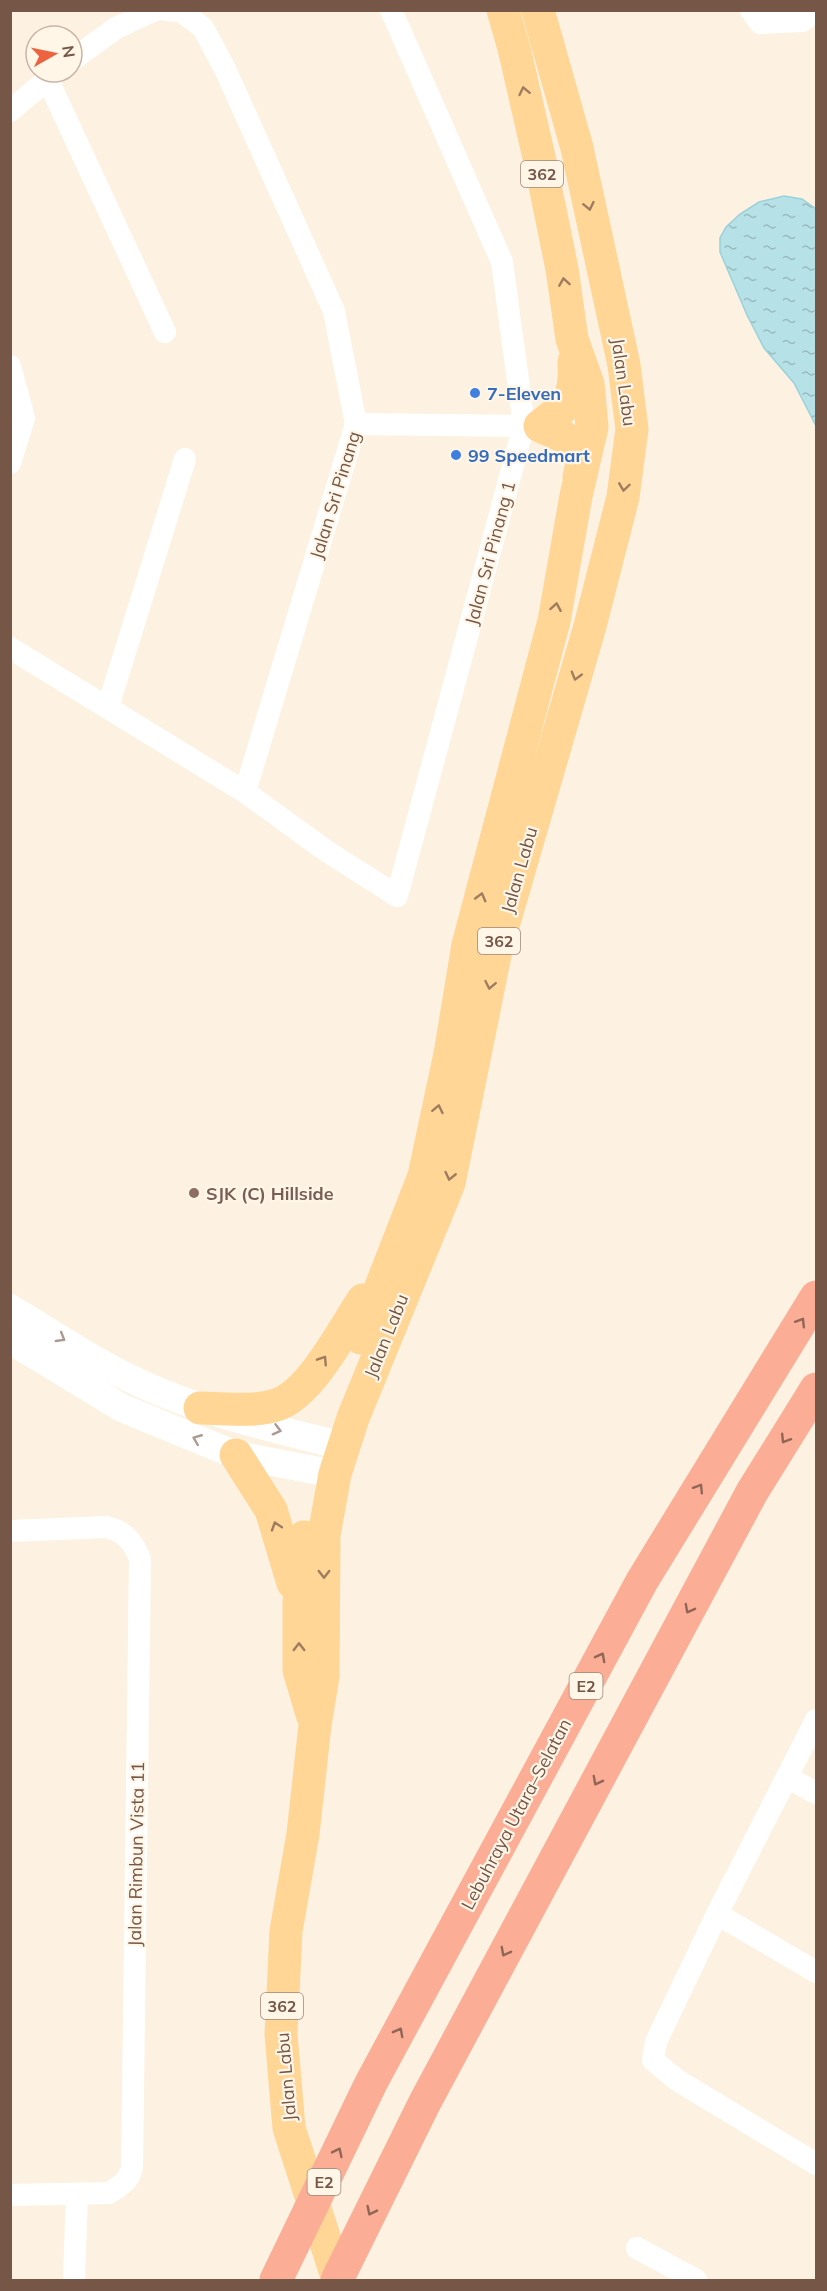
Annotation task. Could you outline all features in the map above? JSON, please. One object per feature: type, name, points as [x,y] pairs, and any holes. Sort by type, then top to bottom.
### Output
[{"type":"highway","name":"Lebuhraya Utara–Selatan","points":[[276,2280],[371,2083],[642,1581],[816,1297]]},
{"type":"highway","points":[[338,2280],[425,2102],[752,1492],[816,1389]]},
{"type":"main road","name":"Jalan Labu","points":[[338,2280],[289,2128],[281,2034],[286,1931],[303,1834],[323,1676],[324,1535],[329,1458],[395,1251],[424,1176],[450,1054],[468,945],[554,621],[576,496],[592,427],[588,384],[572,339],[562,269],[541,166],[503,10]]},
{"type":"main road","name":"Jalan Labu","points":[[315,1725],[299,1670],[299,1602],[306,1511],[449,1183],[496,950],[590,626],[623,497],[632,429],[624,366],[577,148],[538,10]]},
{"type":"main road","points":[[532,425],[569,401],[575,379],[572,339]]},
{"type":"main road","points":[[592,427],[609,422],[619,399],[624,366]]},
{"type":"main road","points":[[532,425],[566,438],[582,458],[576,496]]},
{"type":"main road","points":[[200,1408],[257,1409],[278,1405],[292,1397],[311,1378],[395,1251]]},
{"type":"main road","points":[[236,1455],[271,1510],[299,1602]]},
{"type":"street","points":[[84,51],[116,28],[154,10]]},
{"type":"street","name":"Jalan Sri Pinang","points":[[166,10],[181,11],[203,28],[225,69],[334,311],[356,424],[245,792]]},
{"type":"street","name":"Jalan Sri Pinang 1","points":[[245,792],[326,850],[398,896],[532,425],[502,262],[391,10]]},
{"type":"street","points":[[756,17],[802,21],[816,12]]},
{"type":"street","points":[[10,111],[42,84]]},
{"type":"street","points":[[56,84],[165,332]]},
{"type":"street","points":[[10,366],[24,418],[10,463]]},
{"type":"street","points":[[356,424],[592,427]]},
{"type":"street","points":[[108,707],[184,459]]},
{"type":"street","points":[[10,648],[245,792]]},
{"type":"street","points":[[10,1308],[120,1374],[200,1408],[280,1431],[329,1458]]},
{"type":"street","points":[[10,1340],[122,1408],[236,1455],[329,1458]]},
{"type":"street","name":"Jalan Rimbun Vista 11","points":[[10,1531],[106,1527],[117,1529],[126,1535],[140,1559],[132,2168],[130,2176],[121,2186],[109,2193],[77,2194]]},
{"type":"street","points":[[816,1720],[717,1914],[656,2042],[653,2060],[677,2080],[816,2164]]},
{"type":"street","points":[[787,1777],[816,1793]]},
{"type":"street","points":[[717,1914],[816,1972]]},
{"type":"street","points":[[10,2195],[77,2194],[74,2280]]},
{"type":"street","points":[[637,2248],[696,2280]]},
{"type":"water","points":[[784,196],[802,199],[816,209],[816,426],[794,383],[764,348],[720,252],[720,238],[726,227],[740,214],[759,202]]},
{"type":"place","name":"7-Eleven","points":[[475,393]]},
{"type":"place","name":"99 Speedmart","points":[[456,455]]},
{"type":"place","name":"SJK (C) Hillside","points":[[194,1193]]}]
